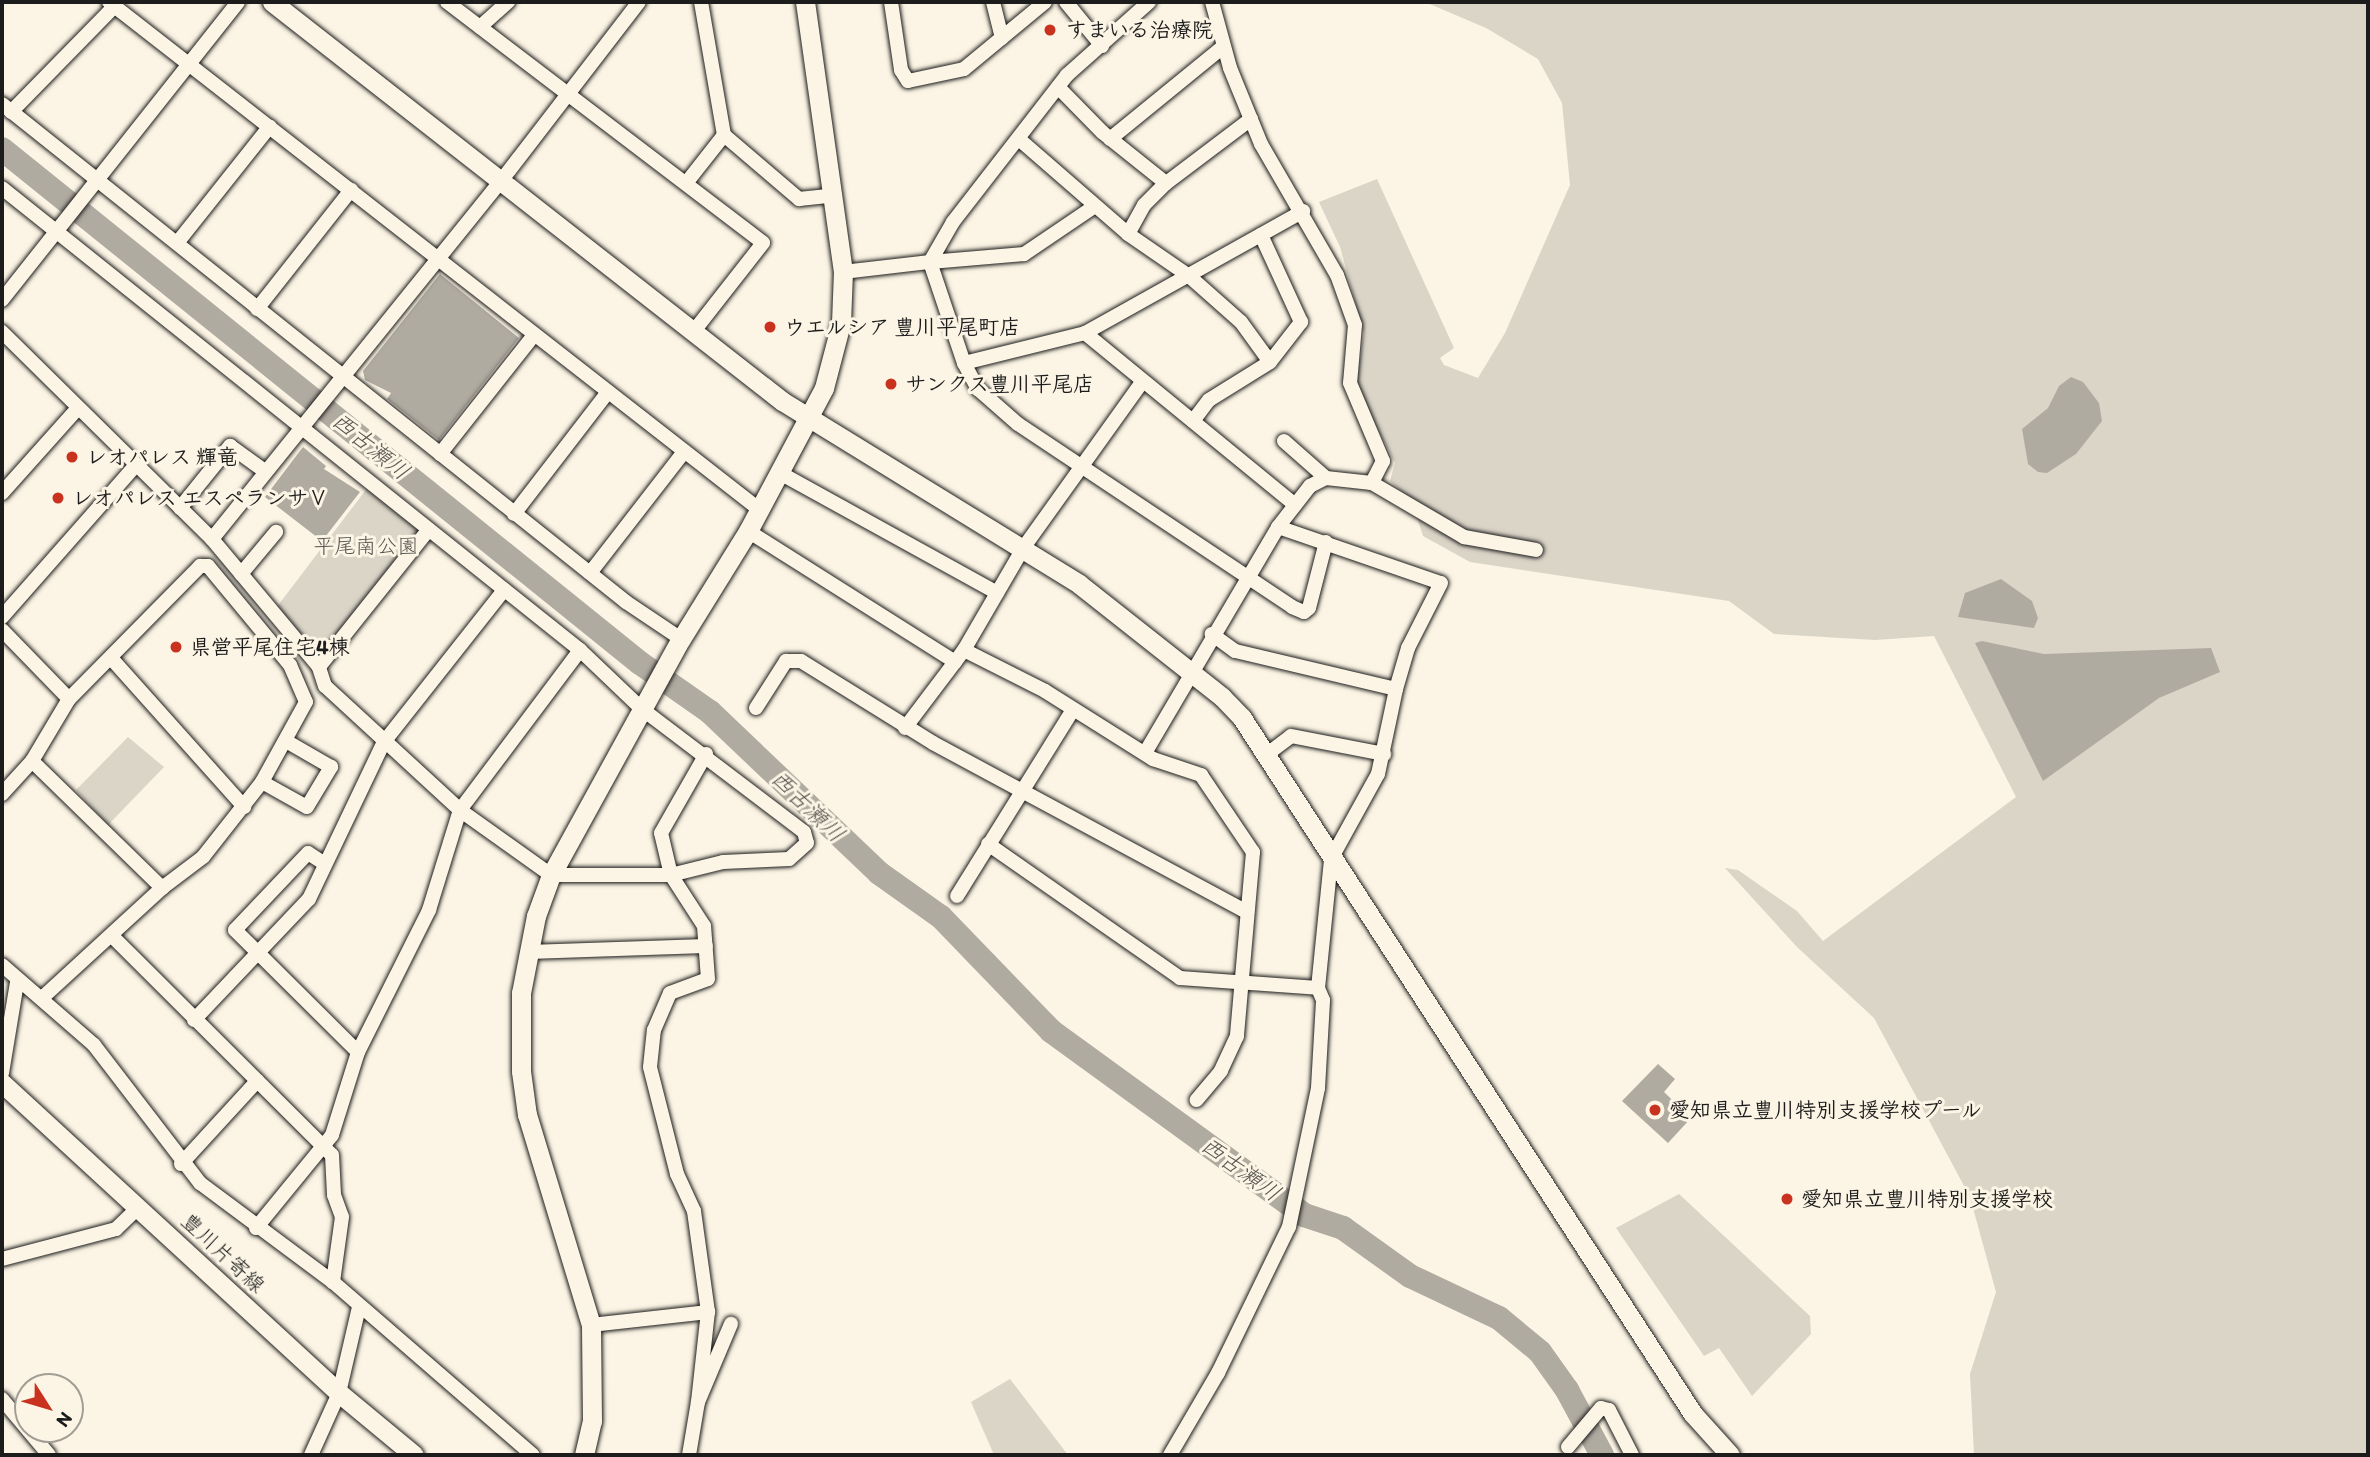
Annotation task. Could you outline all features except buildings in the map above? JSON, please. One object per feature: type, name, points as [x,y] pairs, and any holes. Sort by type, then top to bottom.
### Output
[{"type":"street","points":[[2,300],[238,2]]},
{"type":"street","points":[[272,2],[809,418],[1024,547],[1079,584],[1191,670],[1242,718],[1693,1414],[1730,1455]]},
{"type":"street","points":[[447,2],[764,243],[694,331]]},
{"type":"street","points":[[480,27],[508,2]]},
{"type":"street","points":[[212,540],[440,259],[639,2]]},
{"type":"street","points":[[701,2],[723,135],[799,199],[835,195]]},
{"type":"street","points":[[584,1455],[592,1421],[591,1325],[527,1115],[521,1071],[521,993],[528,952],[551,875],[681,639],[760,510],[824,388],[841,323],[843,272],[835,195],[805,2]]},
{"type":"street","points":[[891,2],[901,70],[908,81],[964,69],[1045,2]]},
{"type":"street","points":[[993,2],[1002,38]]},
{"type":"street","points":[[1066,2],[1102,46]]},
{"type":"street","points":[[930,262],[967,203],[1020,140],[1058,87],[1149,2]]},
{"type":"street","points":[[1212,2],[1223,47],[1251,119],[1336,275],[1355,325],[1350,383],[1383,461],[1372,483]]},
{"type":"street","points":[[681,639],[590,573],[440,454],[339,386],[257,309],[177,243],[93,183],[6,108],[112,4],[760,510]]},
{"type":"street","points":[[1110,139],[1223,47]]},
{"type":"street","points":[[1058,87],[1110,139],[1166,183]]},
{"type":"street","points":[[1128,234],[1144,205],[1166,183],[1251,119]]},
{"type":"street","points":[[177,243],[270,126]]},
{"type":"street","points":[[687,182],[723,135]]},
{"type":"street","points":[[1020,140],[1128,234],[1189,276],[1241,322],[1270,362]]},
{"type":"street","points":[[2,188],[59,226],[306,425],[429,529],[804,832],[807,843],[789,859],[723,862],[671,875],[551,875],[460,810],[325,686],[319,667],[212,540],[2,332]]},
{"type":"street","points":[[257,309],[351,190]]},
{"type":"street","points":[[843,272],[1024,254],[1095,206]]},
{"type":"street","points":[[964,363],[1085,333],[1303,211]]},
{"type":"street","points":[[1193,421],[1209,400],[1270,362],[1301,322],[1261,235]]},
{"type":"street","points":[[930,262],[964,363],[992,404],[1081,468],[1246,580],[1304,612],[1312,599],[1326,542]]},
{"type":"street","points":[[1085,333],[1295,505]]},
{"type":"street","points":[[440,454],[534,335]]},
{"type":"street","points":[[905,728],[960,656],[1024,547],[1143,381]]},
{"type":"street","points":[[514,514],[608,392]]},
{"type":"street","points":[[2,494],[77,409]]},
{"type":"street","points":[[1284,441],[1326,478]]},
{"type":"street","points":[[180,508],[230,446],[266,472]]},
{"type":"street","points":[[590,573],[684,452]]},
{"type":"street","points":[[2,617],[136,465]]},
{"type":"street","points":[[780,473],[997,593]]},
{"type":"street","points":[[1145,753],[1212,634],[1278,527],[1310,486],[1326,478],[1372,483],[1464,537],[1536,550]]},
{"type":"street","points":[[1170,1455],[1223,1363],[1289,1227],[1318,1088],[1323,1000],[1318,988],[1331,859],[1365,802],[1384,754],[1396,689],[1408,648],[1440,583],[1278,527]]},
{"type":"street","points":[[319,667],[429,529]]},
{"type":"street","points":[[748,531],[960,656],[1045,691],[1072,711],[1145,753],[1201,775],[1253,852],[1237,1036],[1230,1055],[1197,1100]]},
{"type":"street","points":[[242,575],[276,532]]},
{"type":"street","points":[[2,794],[32,761],[69,699],[200,566],[208,566],[290,665],[306,702],[262,782],[203,857],[162,888],[42,998]]},
{"type":"street","points":[[194,1020],[309,899],[384,742],[504,590]]},
{"type":"street","points":[[2,630],[69,699]]},
{"type":"street","points":[[1212,634],[1236,651],[1396,689]]},
{"type":"street","points":[[256,1228],[332,1136],[358,1052],[429,910],[460,810],[580,650]]},
{"type":"street","points":[[111,658],[244,807]]},
{"type":"street","points":[[756,708],[786,661],[792,660],[905,728],[1247,912]]},
{"type":"street","points":[[957,895],[1020,789],[1072,711]]},
{"type":"street","points":[[1266,755],[1292,736],[1384,754]]},
{"type":"street","points":[[262,782],[307,807],[331,767],[286,741]]},
{"type":"street","points":[[689,1455],[708,1316],[694,1211],[677,1174],[650,1067],[654,1030],[670,993],[708,979],[704,926],[671,875],[662,833],[706,754]]},
{"type":"street","points":[[32,761],[162,888]]},
{"type":"street","points":[[988,845],[1180,978],[1318,988]]},
{"type":"street","points":[[326,864],[308,853],[235,930],[358,1052]]},
{"type":"street","points":[[112,936],[194,1020],[325,1145],[332,1155],[334,1195],[342,1217],[333,1282]]},
{"type":"street","points":[[528,952],[706,946]]},
{"type":"street","points":[[2,965],[17,982],[42,998],[94,1045],[181,1164],[256,1228],[333,1282],[533,1455]]},
{"type":"street","points":[[2,1073],[17,982]]},
{"type":"street","points":[[181,1164],[257,1081]]},
{"type":"street","name":"豊川片寄線","points":[[2,1083],[339,1393],[414,1455]]},
{"type":"street","points":[[2,1259],[116,1228],[139,1207]]},
{"type":"street","points":[[311,1455],[339,1393],[359,1307]]},
{"type":"street","points":[[591,1325],[708,1316],[737,1324],[698,1402]]},
{"type":"street","points":[[2,1399],[49,1455]]},
{"type":"street","points":[[1568,1447],[1601,1408],[1609,1410],[1633,1455]]},
{"type":"green space","points":[[1425,2],[2368,2],[2368,1455],[1974,1455],[1970,1374],[1996,1292],[1970,1197],[1874,1018],[1797,947],[1725,868],[1738,870],[1797,911],[1823,941],[2016,797],[1934,636],[1875,640],[1774,634],[1729,601],[1470,562],[1423,536],[1411,499],[1390,481],[1395,463],[1356,386],[1364,333],[1340,247],[1319,202],[1377,179],[1454,348],[1440,358],[1444,365],[1478,378],[1505,333],[1570,185],[1562,103],[1538,59],[1486,28]]},
{"type":"green space","name":"平尾南公園","points":[[368,487],[423,530],[319,660],[276,608]]},
{"type":"green space","points":[[128,737],[164,767],[108,825],[76,790]]},
{"type":"green space","points":[[1679,1194],[1810,1316],[1811,1334],[1752,1396],[1719,1348],[1704,1356],[1616,1228]]},
{"type":"green space","points":[[1010,1379],[1068,1455],[994,1455],[971,1402]]},
{"type":"shaded area","points":[[440,274],[519,338],[439,440],[387,399],[391,393],[365,380],[363,371]]},
{"type":"shaded area","points":[[2071,377],[2083,382],[2099,403],[2102,421],[2076,454],[2047,473],[2038,472],[2028,464],[2022,429],[2048,408],[2059,386]]},
{"type":"shaded area","points":[[303,447],[326,466],[324,469],[360,492],[322,541],[265,497]]},
{"type":"shaded area","points":[[2001,579],[2032,601],[2038,618],[2034,628],[1958,617],[1965,593]]},
{"type":"shaded area","points":[[1982,641],[2044,654],[2211,648],[2220,672],[2159,698],[2043,781],[1975,643]]},
{"type":"shaded area","points":[[1658,1064],[1675,1079],[1664,1092],[1691,1118],[1668,1143],[1622,1101]]},
{"type":"waterway","name":"西古瀬川","points":[[2,149],[640,663],[710,712],[879,873],[941,917],[1051,1031],[1304,1215],[1343,1228],[1410,1276],[1499,1318],[1540,1352],[1567,1390],[1602,1455]]},
{"type":"place","name":"すまいる治療院","points":[[1050,30]]},
{"type":"place","name":"ウエルシア 豊川平尾町店","points":[[770,327]]},
{"type":"place","name":"サンクス豊川平尾店","points":[[891,384]]},
{"type":"place","name":"レオパレス 輝竜","points":[[72,457]]},
{"type":"place","name":"レオパレス エスペランサⅤ","points":[[58,498]]},
{"type":"place","name":"県営平尾住宅4棟","points":[[176,647]]},
{"type":"place","name":"愛知県立豊川特別支援学校プール","points":[[1655,1110]]},
{"type":"place","name":"愛知県立豊川特別支援学校","points":[[1787,1199]]}]
